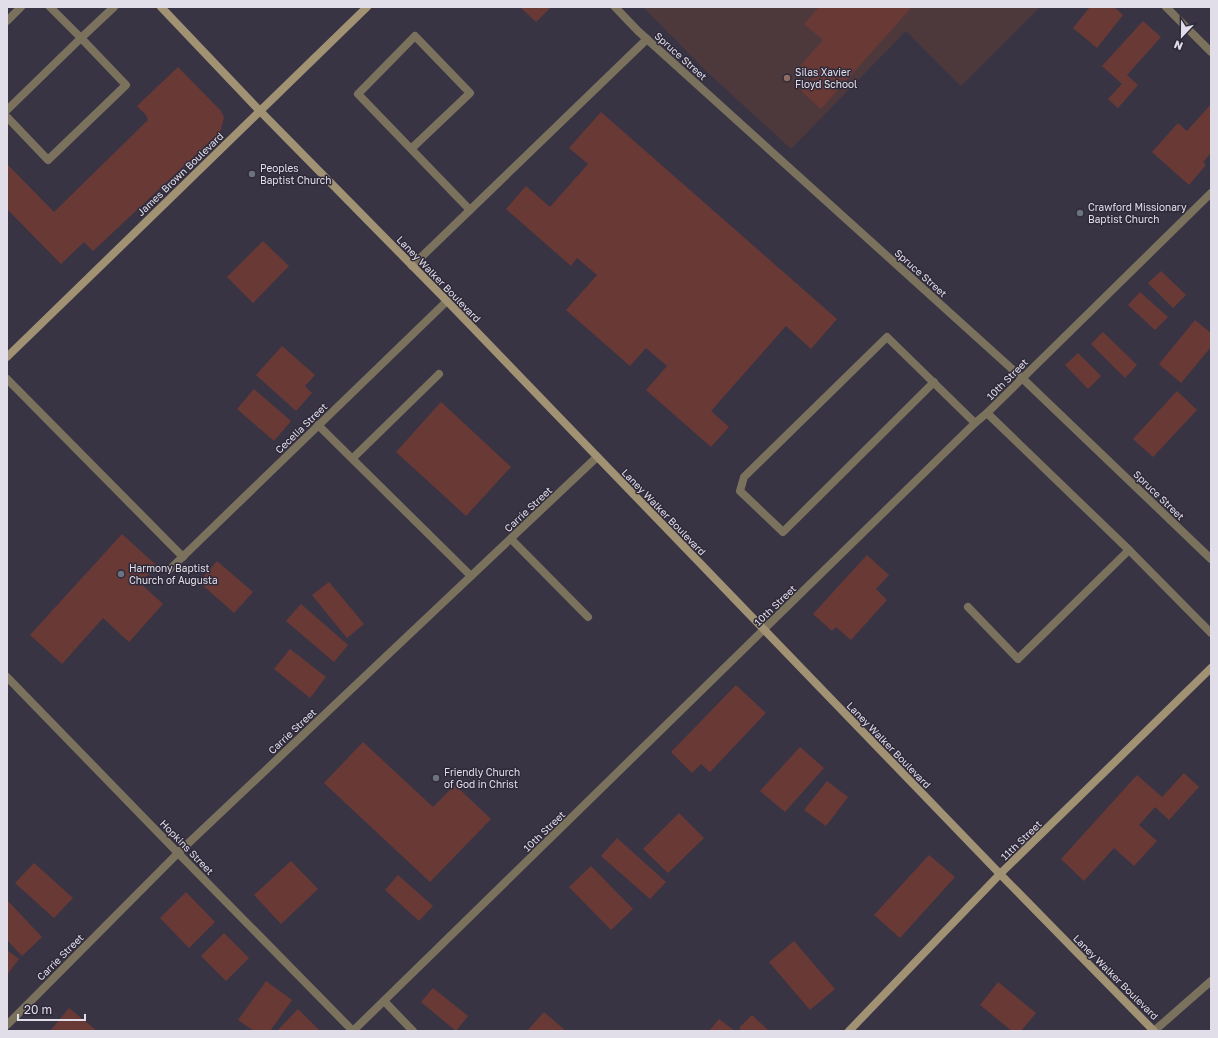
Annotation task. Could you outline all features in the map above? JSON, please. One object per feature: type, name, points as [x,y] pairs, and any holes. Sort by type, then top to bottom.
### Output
[{"type":"main road","name":"Laney Walker Boulevard","points":[[161,7],[259,110],[447,301],[1000,874],[1154,1031]]},
{"type":"main road","name":"James Brown Boulevard","points":[[7,357],[259,110],[367,7]]},
{"type":"main road","name":"11th Street","points":[[849,1031],[1000,874],[1211,668]]},
{"type":"street","points":[[7,22],[21,7]]},
{"type":"street","points":[[7,117],[48,160],[126,84],[50,7]]},
{"type":"street","points":[[7,110],[114,7]]},
{"type":"street","name":"Spruce Street","points":[[615,7],[647,39],[1022,378],[1211,559]]},
{"type":"street","points":[[1166,7],[1211,52]]},
{"type":"street","points":[[411,149],[470,93],[415,36],[358,94],[411,149],[470,210]]},
{"type":"street","points":[[412,266],[647,39]]},
{"type":"street","name":"10th Street","points":[[353,1031],[1211,193]]},
{"type":"street","name":"Cecelia Street","points":[[169,570],[447,301]]},
{"type":"street","points":[[934,382],[783,532],[740,491],[744,477],[886,337],[934,382],[975,423]]},
{"type":"street","points":[[353,458],[439,374]]},
{"type":"street","points":[[7,379],[183,557]]},
{"type":"street","points":[[987,413],[1129,550],[1211,633]]},
{"type":"street","points":[[318,425],[471,576]]},
{"type":"street","name":"Carrie Street","points":[[7,1025],[178,853],[597,457]]},
{"type":"street","points":[[511,539],[588,617]]},
{"type":"street","points":[[968,607],[1018,659],[1129,550]]},
{"type":"street","name":"Hopkins Street","points":[[8,681],[353,1031]]},
{"type":"street","points":[[1154,1031],[1211,981]]},
{"type":"street","points":[[384,1002],[414,1031]]},
{"type":"shaded area","name":"Silas Xavier Floyd School","points":[[643,7],[1040,7],[961,86],[906,31],[791,149],[705,70]]},
{"type":"building","points":[[520,7],[551,7],[536,22]]},
{"type":"building","points":[[819,7],[912,7],[821,109],[801,91],[814,77],[800,66],[823,40],[804,24]]},
{"type":"building","points":[[1090,7],[1114,7],[1123,15],[1097,48],[1073,28]]},
{"type":"building","points":[[1143,21],[1161,37],[1127,75],[1138,85],[1118,108],[1108,99],[1122,84],[1102,66]]},
{"type":"building","points":[[178,67],[221,111],[224,118],[220,132],[93,251],[84,242],[61,264],[7,209],[7,164],[54,212],[148,120],[146,115],[137,106]]},
{"type":"building","points":[[1211,104],[1211,153],[1203,162],[1206,165],[1189,185],[1152,152],[1178,123],[1187,131]]},
{"type":"building","points":[[601,112],[837,319],[811,349],[786,326],[711,411],[729,427],[711,447],[646,390],[667,366],[646,348],[630,366],[566,310],[597,275],[577,258],[571,266],[506,209],[526,186],[550,207],[588,164],[569,148]]},
{"type":"building","points":[[263,241],[289,266],[253,303],[227,277]]},
{"type":"building","points":[[1161,271],[1186,295],[1173,308],[1148,283]]},
{"type":"building","points":[[1140,292],[1168,317],[1155,330],[1128,305]]},
{"type":"building","points":[[1195,320],[1211,333],[1211,347],[1181,383],[1159,364]]},
{"type":"building","points":[[1103,332],[1137,365],[1125,378],[1091,344]]},
{"type":"building","points":[[282,346],[315,375],[305,386],[312,393],[296,411],[256,375]]},
{"type":"building","points":[[1078,353],[1101,376],[1088,389],[1065,365]]},
{"type":"building","points":[[254,389],[291,421],[274,441],[237,409]]},
{"type":"building","points":[[1177,391],[1197,410],[1153,457],[1133,439]]},
{"type":"building","points":[[441,402],[511,467],[466,516],[396,452]]},
{"type":"building","points":[[122,534],[157,566],[140,583],[163,604],[129,642],[103,618],[62,664],[30,635]]},
{"type":"building","points":[[867,555],[889,575],[876,589],[887,600],[851,640],[836,627],[832,631],[813,614]]},
{"type":"building","points":[[217,561],[253,592],[234,613],[199,582]]},
{"type":"building","points":[[329,582],[364,624],[347,638],[312,595]]},
{"type":"building","points":[[301,604],[348,645],[334,662],[286,621]]},
{"type":"building","points":[[290,649],[326,677],[310,698],[274,669]]},
{"type":"building","points":[[736,685],[766,713],[710,772],[701,764],[692,773],[671,752]]},
{"type":"building","points":[[363,742],[433,807],[455,785],[491,819],[430,882],[324,783]]},
{"type":"building","points":[[800,747],[824,768],[785,812],[760,791]]},
{"type":"building","points":[[1184,773],[1199,787],[1169,820],[1155,807],[1139,825],[1157,841],[1134,866],[1114,848],[1084,881],[1061,859],[1137,775],[1162,797]]},
{"type":"building","points":[[827,781],[848,797],[826,826],[804,810]]},
{"type":"building","points":[[679,813],[704,838],[668,873],[643,849]]},
{"type":"building","points":[[617,838],[666,882],[650,899],[601,856]]},
{"type":"building","points":[[929,855],[955,877],[900,938],[874,915]]},
{"type":"building","points":[[291,861],[318,889],[281,924],[254,895]]},
{"type":"building","points":[[34,863],[73,898],[54,918],[15,883]]},
{"type":"building","points":[[591,866],[633,909],[611,930],[569,887]]},
{"type":"building","points":[[398,875],[433,906],[419,921],[385,890]]},
{"type":"building","points":[[186,892],[215,922],[189,948],[160,918]]},
{"type":"building","points":[[7,900],[42,937],[22,956],[7,940]]},
{"type":"building","points":[[224,933],[249,958],[226,981],[201,956]]},
{"type":"building","points":[[794,941],[835,989],[810,1010],[769,962]]},
{"type":"building","points":[[7,950],[19,959],[7,975]]},
{"type":"building","points":[[266,981],[292,1000],[270,1031],[254,1031],[238,1020]]},
{"type":"building","points":[[998,982],[1036,1013],[1021,1031],[1012,1031],[980,1005]]},
{"type":"building","points":[[433,988],[468,1016],[456,1031],[421,1002]]},
{"type":"building","points":[[69,1008],[97,1031],[50,1031]]},
{"type":"building","points":[[298,1009],[319,1030],[277,1031]]},
{"type":"building","points":[[544,1012],[566,1031],[527,1031]]},
{"type":"building","points":[[752,1015],[769,1031],[742,1031],[739,1028]]},
{"type":"building","points":[[719,1019],[735,1031],[709,1031]]},
{"type":"place","name":"Silas Xavier Floyd School","points":[[787,78]]},
{"type":"place","name":"Peoples Baptist Church","points":[[252,174]]},
{"type":"place","name":"Crawford Missionary Baptist Church","points":[[1080,213]]},
{"type":"place","name":"Harmony Baptist Church of Augusta","points":[[121,574]]},
{"type":"place","name":"Friendly Church of God in Christ","points":[[436,778]]}]
